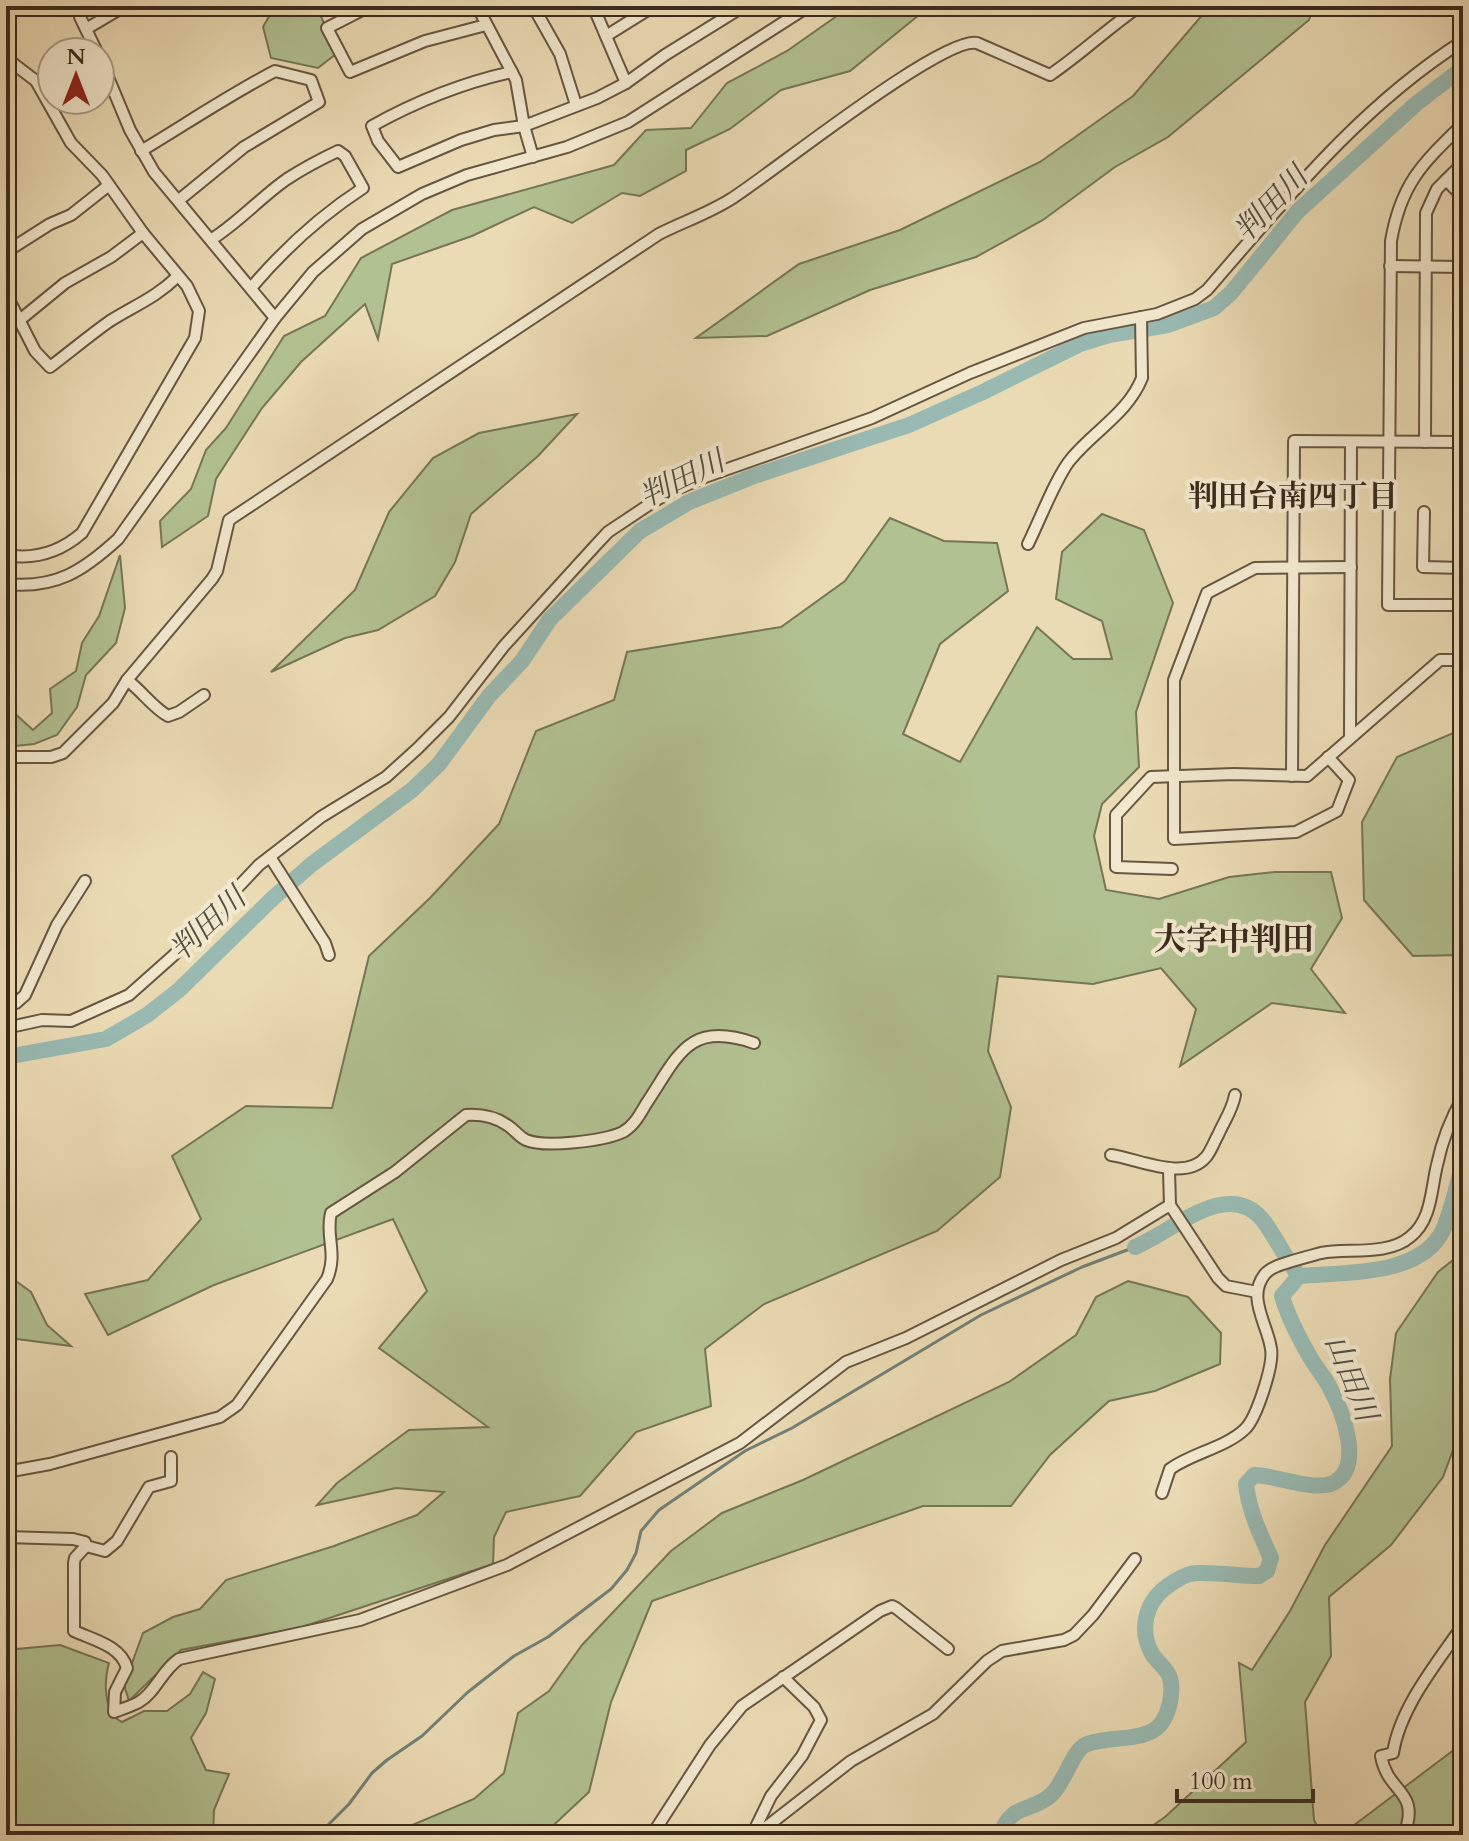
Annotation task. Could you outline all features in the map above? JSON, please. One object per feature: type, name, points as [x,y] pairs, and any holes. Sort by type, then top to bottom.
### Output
[{"type":"street","points":[[80,6],[80,17],[89,36]]},
{"type":"street","points":[[86,29],[125,6]]},
{"type":"street","points":[[370,6],[327,28],[350,72],[425,41],[486,25]]},
{"type":"street","points":[[477,6],[516,80],[533,157]]},
{"type":"street","points":[[533,6],[560,54],[576,105]]},
{"type":"street","points":[[593,6],[626,83]]},
{"type":"street","points":[[606,36],[654,6]]},
{"type":"street","points":[[512,72],[461,85],[372,126],[378,141],[398,167],[461,140],[494,130],[524,126],[626,83],[744,6]]},
{"type":"street","points":[[6,584],[30,586],[70,574],[88,566],[118,539],[275,318],[313,272],[362,229],[422,194],[456,180],[567,147],[628,122],[809,6]]},
{"type":"street","points":[[6,757],[51,757],[63,753],[113,703],[127,680],[212,579],[217,571],[229,520],[447,374],[659,234],[729,201],[877,94],[946,52],[969,41],[1050,75],[1103,31],[1140,6]]},
{"type":"street","points":[[6,1028],[42,1020],[71,1021],[129,995],[174,955],[259,865],[321,817],[386,777],[449,717],[504,646],[608,532],[674,490],[705,477],[872,418],[970,373],[1084,328],[1141,320],[1185,303],[1207,290],[1361,119],[1463,41]]},
{"type":"street","points":[[6,58],[36,81],[71,143],[109,185],[195,298],[199,311],[195,338],[82,533],[57,550],[25,557],[6,555]]},
{"type":"street","points":[[141,151],[216,103],[275,71],[311,80],[319,102],[244,147],[179,200]]},
{"type":"street","points":[[116,94],[141,151],[154,172],[275,318]]},
{"type":"street","points":[[1463,124],[1407,185],[1396,213],[1390,266],[1388,441],[1388,605],[1463,605]]},
{"type":"street","points":[[212,239],[286,180],[313,163],[338,151],[345,156],[363,188],[335,206],[286,248],[251,288]]},
{"type":"street","points":[[1425,442],[1426,213],[1437,189],[1463,163]]},
{"type":"street","points":[[1446,180],[1463,197]]},
{"type":"street","points":[[6,252],[50,224],[71,215],[109,185]]},
{"type":"street","points":[[21,319],[65,283],[111,257],[143,233]]},
{"type":"street","points":[[1390,266],[1463,267]]},
{"type":"street","points":[[6,294],[35,351],[50,367],[111,321],[141,306],[178,276]]},
{"type":"street","points":[[1028,544],[1069,461],[1132,398],[1138,387],[1142,378],[1141,320]]},
{"type":"street","points":[[1292,776],[1294,441],[1463,442]]},
{"type":"street","points":[[1350,738],[1351,442]]},
{"type":"street","points":[[1424,512],[1423,567],[1463,568]]},
{"type":"street","points":[[1328,757],[1349,780],[1337,811],[1296,832],[1174,839],[1174,680],[1207,593],[1255,568],[1351,567]]},
{"type":"street","points":[[1172,869],[1116,867],[1116,815],[1151,777],[1307,776],[1440,660],[1463,660]]},
{"type":"street","points":[[127,680],[145,694],[157,710],[168,716],[204,695]]},
{"type":"street","points":[[270,857],[325,943],[329,955]]},
{"type":"street","points":[[6,1005],[16,1003],[25,995],[57,925],[85,881]]},
{"type":"street","points":[[6,1472],[94,1452],[228,1413],[237,1405],[327,1279],[333,1264],[328,1225],[331,1213],[395,1172],[466,1115],[495,1118],[528,1141],[591,1142],[626,1131],[636,1121],[678,1057],[694,1040],[722,1036],[754,1043]]},
{"type":"street","points":[[1111,1155],[1135,1158],[1169,1170],[1198,1164],[1207,1157],[1232,1109],[1235,1095]]},
{"type":"street","points":[[1162,1493],[1170,1469],[1231,1438],[1252,1420],[1271,1362],[1271,1349],[1257,1292],[1266,1273],[1276,1266],[1321,1253],[1374,1249],[1410,1238],[1421,1225],[1429,1206],[1437,1164],[1451,1118],[1463,1097]]},
{"type":"street","points":[[1169,1170],[1170,1205],[1218,1278],[1226,1286],[1257,1292]]},
{"type":"street","points":[[86,1546],[74,1563],[74,1631],[124,1657],[127,1668],[115,1692],[114,1712],[139,1702],[150,1693],[171,1664],[179,1659],[360,1620],[507,1565],[740,1443],[846,1362],[917,1333],[1049,1266],[1116,1238],[1170,1205]]},
{"type":"street","points":[[6,1537],[73,1539],[105,1551],[117,1541],[149,1487],[171,1481],[171,1457]]},
{"type":"street","points":[[754,1835],[851,1761],[933,1714],[987,1661],[1002,1651],[1064,1640],[1074,1635],[1135,1559]]},
{"type":"street","points":[[652,1835],[710,1745],[753,1696],[880,1611],[892,1606],[948,1649]]},
{"type":"street","points":[[1404,1835],[1410,1809],[1408,1801],[1384,1771],[1381,1756],[1393,1753],[1397,1731],[1419,1691],[1463,1625]]},
{"type":"street","points":[[754,1835],[771,1796],[802,1756],[821,1720],[814,1707],[783,1677]]},
{"type":"green space","points":[[275,6],[317,6],[336,54],[318,68],[271,58],[263,27]]},
{"type":"green space","points":[[851,6],[930,6],[850,71],[781,90],[730,129],[686,150],[686,171],[640,196],[622,193],[572,223],[534,207],[472,236],[392,264],[378,339],[365,304],[301,362],[262,408],[216,479],[208,516],[162,547],[160,521],[191,489],[206,450],[226,428],[284,336],[325,316],[361,258],[452,210],[614,165],[646,130],[691,128],[727,83],[787,51]]},
{"type":"green space","points":[[1210,6],[1314,6],[1309,20],[1168,137],[1115,167],[1043,220],[976,257],[870,290],[767,336],[696,338],[799,264],[900,230],[1040,162],[1133,96]]},
{"type":"green space","points":[[577,414],[538,456],[471,514],[455,562],[435,596],[378,630],[345,638],[271,672],[355,590],[389,512],[433,458],[479,433]]},
{"type":"green space","points":[[1102,514],[1144,530],[1173,603],[1136,712],[1139,767],[1102,804],[1094,836],[1106,890],[1159,899],[1229,877],[1275,872],[1331,872],[1342,918],[1311,969],[1345,1013],[1272,1003],[1180,1066],[1196,1009],[1161,968],[1093,984],[998,976],[988,1051],[1011,1107],[1000,1177],[937,1231],[764,1304],[705,1349],[711,1406],[636,1432],[580,1496],[506,1512],[494,1537],[493,1564],[299,1628],[181,1650],[129,1701],[124,1685],[143,1633],[173,1617],[200,1609],[226,1580],[334,1546],[417,1515],[444,1492],[396,1488],[317,1505],[337,1483],[409,1430],[488,1427],[379,1348],[427,1291],[393,1219],[214,1285],[108,1335],[85,1294],[148,1280],[201,1219],[172,1156],[246,1106],[332,1108],[369,956],[430,898],[499,824],[536,731],[614,700],[627,652],[781,627],[845,581],[890,518],[944,541],[997,543],[1008,591],[940,644],[903,734],[960,762],[1037,627],[1073,659],[1112,659],[1102,621],[1056,599],[1062,552]]},
{"type":"green space","points":[[120,555],[125,608],[116,643],[86,675],[77,707],[57,735],[34,744],[6,747],[6,717],[12,711],[33,730],[52,713],[50,689],[76,671],[82,643],[99,616]]},
{"type":"green space","points":[[1453,733],[1463,758],[1463,955],[1413,956],[1364,900],[1362,822],[1397,757]]},
{"type":"green space","points":[[1463,1252],[1463,1423],[1443,1477],[1391,1545],[1329,1597],[1331,1656],[1305,1702],[1314,1820],[1322,1835],[1139,1835],[1165,1817],[1246,1742],[1239,1663],[1252,1670],[1290,1611],[1325,1545],[1392,1446],[1390,1379],[1396,1333],[1438,1272]]},
{"type":"green space","points":[[6,1274],[31,1292],[47,1325],[71,1346],[17,1339],[6,1329]]},
{"type":"green space","points":[[1128,1281],[1188,1297],[1221,1333],[1220,1364],[1155,1391],[1109,1401],[1050,1455],[1011,1506],[923,1506],[652,1601],[611,1702],[589,1792],[543,1835],[394,1835],[474,1799],[504,1773],[518,1713],[549,1691],[582,1645],[671,1551],[722,1513],[803,1480],[1009,1382],[1076,1335],[1096,1297]]},
{"type":"green space","points":[[60,1645],[109,1663],[107,1702],[111,1715],[122,1722],[144,1711],[167,1711],[190,1694],[203,1672],[215,1679],[206,1713],[191,1738],[206,1770],[229,1774],[214,1810],[213,1835],[6,1835],[6,1650]]},
{"type":"green space","points":[[1463,1743],[1463,1835],[1341,1835]]},
{"type":"waterway","name":"判田川","points":[[6,1057],[106,1039],[147,1015],[179,990],[312,864],[412,790],[439,764],[489,696],[522,661],[550,619],[640,531],[689,502],[754,476],[909,425],[1080,344],[1109,335],[1168,325],[1214,308],[1231,293],[1298,211],[1417,103],[1463,68]]},
{"type":"waterway","points":[[1299,1276],[1379,1269],[1417,1256],[1432,1245],[1443,1230],[1463,1163]]},
{"type":"waterway","points":[[1135,1247],[1199,1212],[1233,1204],[1248,1208],[1262,1219],[1299,1276]]},
{"type":"waterway","points":[[318,1835],[387,1760],[422,1736],[468,1692],[514,1656],[548,1637],[611,1589],[636,1553],[641,1531],[659,1510],[745,1451],[792,1428],[981,1315],[1082,1267],[1135,1247]]},
{"type":"waterway","name":"山田川","points":[[1000,1835],[1010,1817],[1051,1795],[1085,1745],[1135,1737],[1160,1725],[1168,1709],[1171,1684],[1167,1671],[1148,1645],[1145,1627],[1149,1610],[1158,1594],[1189,1574],[1259,1576],[1267,1571],[1271,1558],[1247,1494],[1246,1484],[1254,1475],[1315,1486],[1333,1483],[1343,1476],[1349,1452],[1345,1424],[1328,1384],[1298,1335],[1282,1296],[1299,1276]]},
{"type":"district","name":"判田台南四丁目","points":[[1293,496]]},
{"type":"district","name":"大字中判田","points":[[1234,940]]}]
